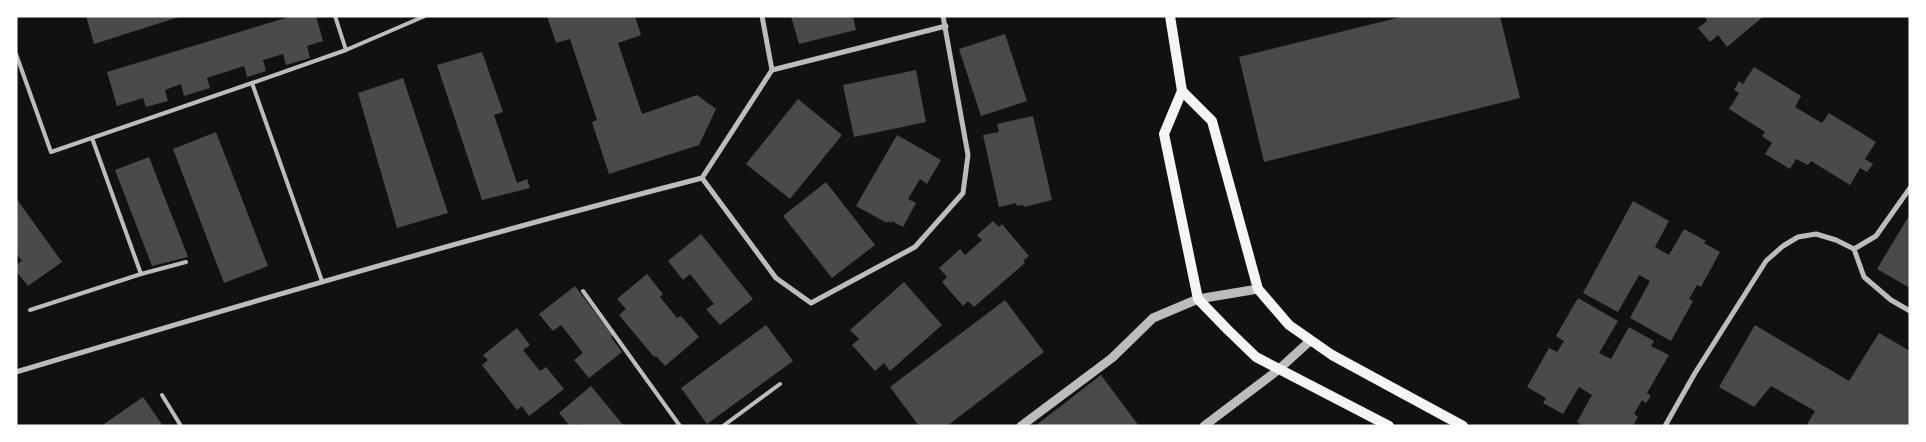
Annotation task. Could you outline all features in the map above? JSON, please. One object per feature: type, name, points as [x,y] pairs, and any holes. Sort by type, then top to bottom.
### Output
[{"type":"main road","points":[[1170,16],[1182,91],[1164,134],[1198,299],[1256,357],[1389,426]]},
{"type":"main road","points":[[1182,91],[1212,121],[1258,289],[1289,325],[1332,355],[1463,426]]},
{"type":"street","points":[[762,16],[772,70]]},
{"type":"street","points":[[702,178],[776,278],[811,303],[915,247],[963,193],[968,155],[944,16]]},
{"type":"street","points":[[16,372],[322,281],[580,209],[702,178],[772,70],[946,26]]},
{"type":"street","points":[[1854,249],[1876,236],[1910,188]]},
{"type":"street","points":[[1665,426],[1710,348],[1766,260],[1798,237],[1816,234],[1836,240],[1854,249],[1864,277],[1891,300],[1910,311]]},
{"type":"street","points":[[1021,426],[1112,358],[1153,318],[1198,299],[1258,289]]},
{"type":"street","points":[[1204,426],[1278,370],[1311,340]]},
{"type":"lane","points":[[335,16],[346,50]]},
{"type":"lane","points":[[16,54],[51,152],[346,50],[425,16]]},
{"type":"lane","points":[[252,83],[322,281]]},
{"type":"lane","points":[[92,138],[141,274]]},
{"type":"lane","points":[[30,310],[141,274],[186,262]]},
{"type":"lane","points":[[583,291],[680,426]]},
{"type":"lane","points":[[723,426],[780,384]]},
{"type":"lane","points":[[162,395],[181,426]]},
{"type":"building","points":[[86,16],[179,16],[179,17],[94,44]]},
{"type":"building","points":[[292,16],[316,16],[323,41],[307,46],[310,58],[286,65],[283,54],[263,60],[266,71],[247,77],[244,66],[207,78],[210,88],[184,96],[181,84],[165,90],[168,101],[146,107],[143,98],[117,106],[107,72]]},
{"type":"building","points":[[547,16],[635,16],[641,35],[618,43],[642,114],[697,95],[716,109],[699,145],[609,174],[592,122],[597,120],[570,39],[556,43]]},
{"type":"building","points":[[791,16],[853,16],[856,30],[799,44]]},
{"type":"building","points":[[1405,16],[1500,16],[1520,98],[1264,162],[1239,57]]},
{"type":"building","points":[[1704,16],[1764,16],[1727,47],[1718,35],[1710,42],[1698,28],[1707,21]]},
{"type":"building","points":[[1005,34],[1027,101],[981,116],[959,49]]},
{"type":"building","points":[[482,52],[503,112],[494,115],[517,183],[527,179],[530,188],[482,200],[437,65]]},
{"type":"building","points":[[1754,67],[1801,96],[1795,107],[1822,123],[1829,113],[1876,142],[1865,159],[1873,164],[1867,172],[1860,168],[1850,185],[1811,161],[1808,165],[1796,159],[1790,169],[1765,154],[1772,143],[1762,136],[1765,132],[1729,109],[1739,93],[1734,90],[1739,81],[1743,84]]},
{"type":"building","points":[[916,70],[926,122],[854,137],[843,85]]},
{"type":"building","points":[[403,78],[448,213],[397,228],[358,93]]},
{"type":"building","points":[[798,99],[842,135],[790,199],[746,164]]},
{"type":"building","points":[[1033,116],[1052,200],[1024,207],[1023,205],[1017,206],[1016,203],[999,207],[983,135],[999,132],[997,124]]},
{"type":"building","points":[[216,132],[268,266],[224,283],[173,149]]},
{"type":"building","points":[[897,135],[941,160],[927,184],[920,179],[908,199],[916,203],[903,227],[892,221],[887,223],[856,206]]},
{"type":"building","points":[[149,157],[188,257],[152,266],[115,170]]},
{"type":"building","points":[[826,182],[875,245],[832,278],[783,216]]},
{"type":"building","points":[[16,198],[62,262],[28,286],[16,271],[16,265],[22,261],[16,253]]},
{"type":"building","points":[[1633,201],[1669,221],[1655,247],[1669,255],[1684,229],[1706,241],[1704,243],[1720,252],[1701,287],[1697,285],[1689,299],[1693,301],[1671,341],[1630,318],[1650,281],[1639,275],[1618,312],[1583,293]]},
{"type":"building","points":[[1910,214],[1910,288],[1877,269]]},
{"type":"building","points":[[993,221],[999,227],[1002,224],[1029,256],[1023,261],[1025,263],[974,307],[968,301],[963,306],[942,282],[947,277],[939,268],[960,249],[965,255],[982,240],[977,235]]},
{"type":"building","points":[[701,234],[753,299],[720,325],[706,309],[714,304],[690,274],[683,280],[668,261]]},
{"type":"building","points":[[647,274],[663,294],[660,297],[677,318],[681,316],[699,337],[665,366],[656,356],[654,357],[619,315],[626,309],[617,299]]},
{"type":"building","points":[[904,282],[942,325],[890,371],[884,363],[875,371],[852,345],[859,339],[850,330]]},
{"type":"building","points":[[575,286],[613,336],[611,337],[622,352],[589,378],[574,360],[583,353],[561,325],[553,331],[539,314]]},
{"type":"building","points":[[1578,298],[1618,321],[1599,353],[1611,359],[1629,327],[1654,341],[1651,346],[1669,355],[1647,393],[1651,396],[1646,403],[1642,400],[1634,414],[1638,417],[1633,426],[1583,426],[1577,422],[1592,395],[1579,387],[1563,414],[1543,403],[1546,398],[1527,387],[1549,348],[1557,352],[1564,341],[1556,336]]},
{"type":"building","points":[[1005,300],[1044,352],[947,426],[919,426],[890,387]]},
{"type":"building","points":[[766,325],[793,361],[707,424],[681,388]]},
{"type":"building","points":[[1755,325],[1849,381],[1879,333],[1910,351],[1910,426],[1806,426],[1815,411],[1771,386],[1754,407],[1719,387]]},
{"type":"building","points":[[517,328],[530,345],[523,350],[540,371],[546,367],[564,389],[529,416],[522,406],[517,410],[482,365],[488,360],[483,355]]},
{"type":"building","points":[[1101,375],[1139,426],[1035,426]]},
{"type":"building","points":[[591,386],[624,426],[581,426],[580,424],[570,426],[559,413]]},
{"type":"building","points":[[143,397],[163,426],[105,426],[104,424]]}]
